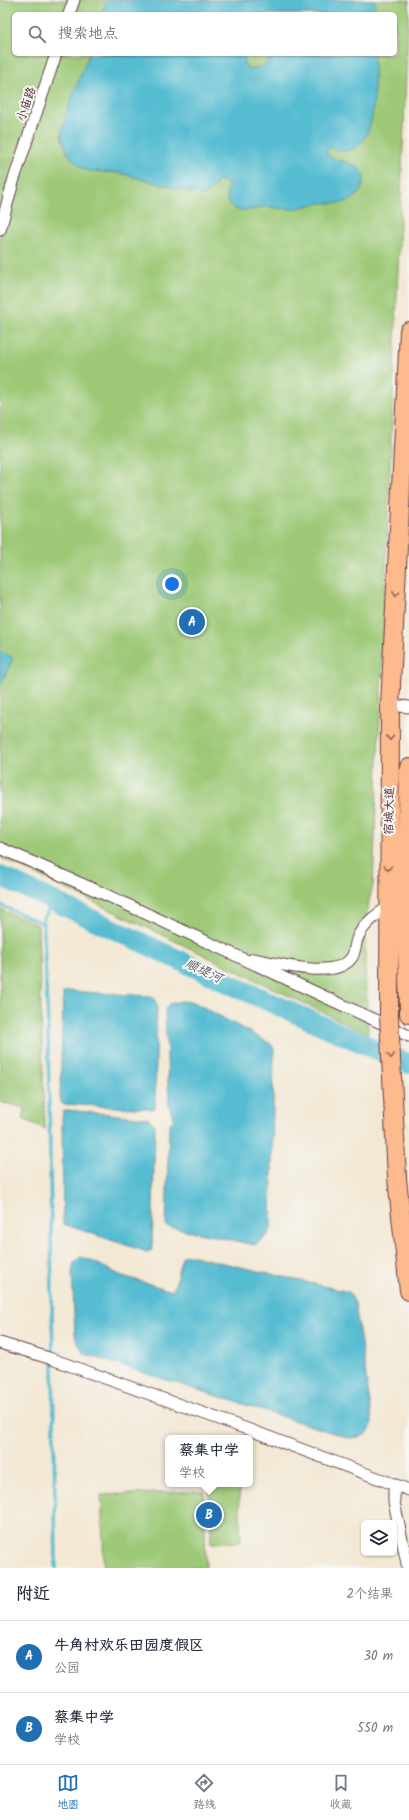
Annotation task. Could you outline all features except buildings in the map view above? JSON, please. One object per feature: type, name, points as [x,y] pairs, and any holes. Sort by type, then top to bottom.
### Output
[{"type":"main road","name":"宿城大道","points":[[409,331],[390,705],[388,907],[389,1017],[397,1178],[409,1291]]},
{"type":"main road","name":"宿城大道","points":[[409,767],[409,1014]]},
{"type":"street","points":[[70,12],[74,0]]},
{"type":"street","name":"小庙路","points":[[0,230],[13,182],[55,56]]},
{"type":"street","points":[[390,705],[409,707]]},
{"type":"street","points":[[0,848],[102,893],[409,1036]]},
{"type":"street","points":[[239,957],[311,969],[337,967],[347,963],[353,955],[356,941],[368,921],[388,907]]},
{"type":"street","points":[[0,1344],[53,1360],[250,1430],[409,1490]]},
{"type":"street","points":[[394,1484],[394,1502],[408,1568]]},
{"type":"green space","points":[[0,0],[409,0],[373,886],[366,921],[365,940],[365,978],[368,1034],[0,857]]},
{"type":"green space","points":[[0,909],[38,925],[45,1129],[23,1119],[25,1108],[0,1102]]},
{"type":"green space","points":[[209,1487],[239,1487],[241,1542],[211,1543]]},
{"type":"green space","points":[[204,1491],[206,1568],[104,1568],[101,1495]]},
{"type":"water","points":[[106,0],[375,0],[375,12],[103,12]]},
{"type":"water","points":[[88,56],[245,56],[244,63],[247,68],[258,68],[266,64],[271,56],[374,56],[373,112],[364,139],[355,148],[342,151],[330,148],[326,151],[327,155],[359,168],[364,176],[360,192],[351,200],[342,203],[319,203],[294,209],[264,207],[242,211],[234,208],[229,202],[227,190],[229,184],[218,180],[214,188],[204,196],[120,173],[88,171],[79,166],[68,154],[61,136],[65,116]]},
{"type":"water","points":[[0,651],[13,658],[0,686]]},
{"type":"water","points":[[67,991],[150,996],[155,999],[157,1004],[155,1108],[62,1104],[60,1098],[63,993]]},
{"type":"water","points":[[182,1001],[194,1002],[271,1044],[274,1049],[271,1229],[268,1235],[255,1245],[166,1226],[169,1124],[174,1120],[169,1105],[165,1010],[169,1004]]},
{"type":"water","points":[[68,1110],[148,1118],[155,1125],[152,1250],[147,1252],[63,1224],[62,1119],[63,1112]]},
{"type":"water","points":[[189,1255],[349,1292],[355,1303],[372,1417],[369,1432],[362,1436],[349,1438],[85,1354],[77,1342],[75,1334],[72,1271],[74,1263],[80,1257],[88,1259],[120,1275],[172,1291],[183,1256]]},
{"type":"waterway","name":"顺堤河","points":[[0,876],[243,990],[409,1064]]},
{"type":"waterway","points":[[55,902],[43,918],[48,1028],[56,1568]]},
{"type":"waterway","points":[[0,905],[44,924]]},
{"type":"place","name":"牛角村欢乐田园度假区","points":[[192,622]]},
{"type":"place","name":"蔡集中学","points":[[209,1515]]}]
